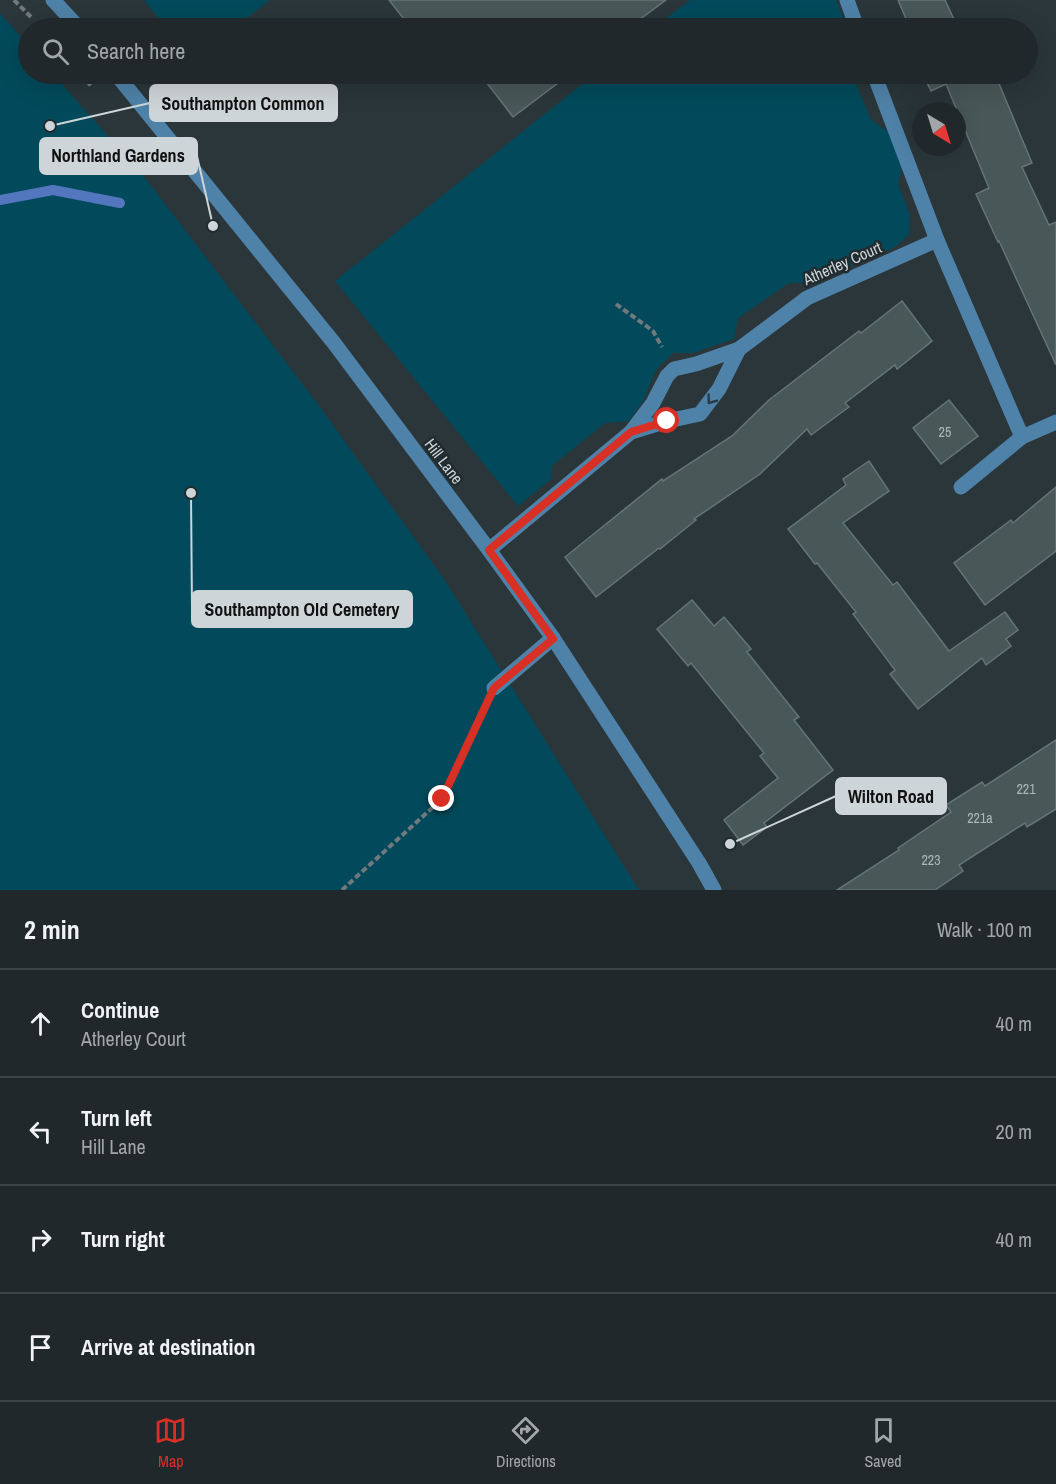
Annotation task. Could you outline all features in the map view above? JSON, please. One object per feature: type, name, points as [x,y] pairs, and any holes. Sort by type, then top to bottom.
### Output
[{"type":"street","points":[[53,0],[70,18]]},
{"type":"street","points":[[847,0],[853,18]]},
{"type":"street","name":"Hill Lane","points":[[124,84],[334,343],[489,550],[553,639],[699,863],[714,890]]},
{"type":"street","points":[[878,84],[937,240],[1022,437]]},
{"type":"street","name":"Atherley Court","points":[[489,550],[631,432],[653,403],[667,376],[674,369],[739,349],[807,298],[937,240]]},
{"type":"street","name":"Atherley Court","points":[[631,432],[700,414],[719,389],[739,349]]},
{"type":"street","points":[[961,487],[1022,437],[1056,422]]},
{"type":"street","points":[[494,688],[553,639]]},
{"type":"path","points":[[14,0],[32,18]]},
{"type":"path","points":[[616,304],[654,331],[674,369]]},
{"type":"path","points":[[342,890],[442,799],[494,688]]},
{"type":"shaded area","points":[[144,0],[270,0],[247,18],[158,18]]},
{"type":"shaded area","points":[[690,0],[836,0],[844,18],[666,18]]},
{"type":"shaded area","points":[[0,13],[18,34],[18,84],[62,84],[146,179],[320,407],[444,579],[639,890],[0,890]]},
{"type":"shaded area","points":[[582,84],[856,84],[871,120],[887,131],[903,165],[898,184],[910,215],[909,235],[895,247],[812,283],[789,283],[738,318],[734,339],[693,353],[673,353],[656,370],[643,401],[629,421],[605,423],[552,466],[551,479],[518,506],[335,281]]},
{"type":"building","points":[[389,0],[666,0],[642,18],[403,18]]},
{"type":"building","points":[[898,0],[945,0],[953,18],[906,18]]},
{"type":"building","points":[[488,84],[557,84],[513,117]]},
{"type":"building","points":[[928,84],[946,84],[931,91]]},
{"type":"building","points":[[946,84],[999,84],[1032,163],[1022,167],[1049,225],[1056,222],[1056,365],[999,241],[976,194],[989,188],[966,132],[966,102],[953,102]]},
{"type":"building","points":[[902,301],[932,341],[897,369],[895,365],[845,403],[849,407],[811,435],[807,429],[760,474],[694,519],[696,520],[660,549],[596,597],[565,557],[662,479],[663,481],[732,436],[769,400]]},
{"type":"building","points":[[949,400],[978,436],[941,464],[913,428]]},
{"type":"building","points":[[869,461],[889,491],[843,523],[893,585],[897,582],[949,651],[1005,612],[1018,630],[1006,639],[1011,646],[986,665],[982,658],[918,709],[890,674],[895,670],[853,614],[856,612],[788,529],[846,485],[843,479]]},
{"type":"building","points":[[1056,487],[1056,551],[985,605],[954,563],[1011,520],[1013,523]]},
{"type":"building","points":[[692,600],[714,626],[724,617],[751,649],[747,652],[799,717],[794,720],[833,770],[764,823],[767,827],[743,845],[724,820],[778,778],[760,756],[764,753],[691,663],[688,666],[657,629]]},
{"type":"building","points":[[1056,740],[1056,809],[1027,827],[1025,823],[959,865],[963,871],[935,890],[837,890],[899,850],[898,848],[951,812],[946,805],[982,782],[985,786]]},
{"type":"waterway","points":[[0,200],[53,190],[120,203]]},
{"type":"place","name":"Southampton Common","points":[[50,126]]},
{"type":"place","name":"Northland Gardens","points":[[213,226]]},
{"type":"place","name":"Southampton Old Cemetery","points":[[191,493]]},
{"type":"place","name":"Wilton Road","points":[[730,844]]},
{"type":"route","points":[[442,799],[494,688],[553,639],[489,550],[631,432],[667,421]]}]
